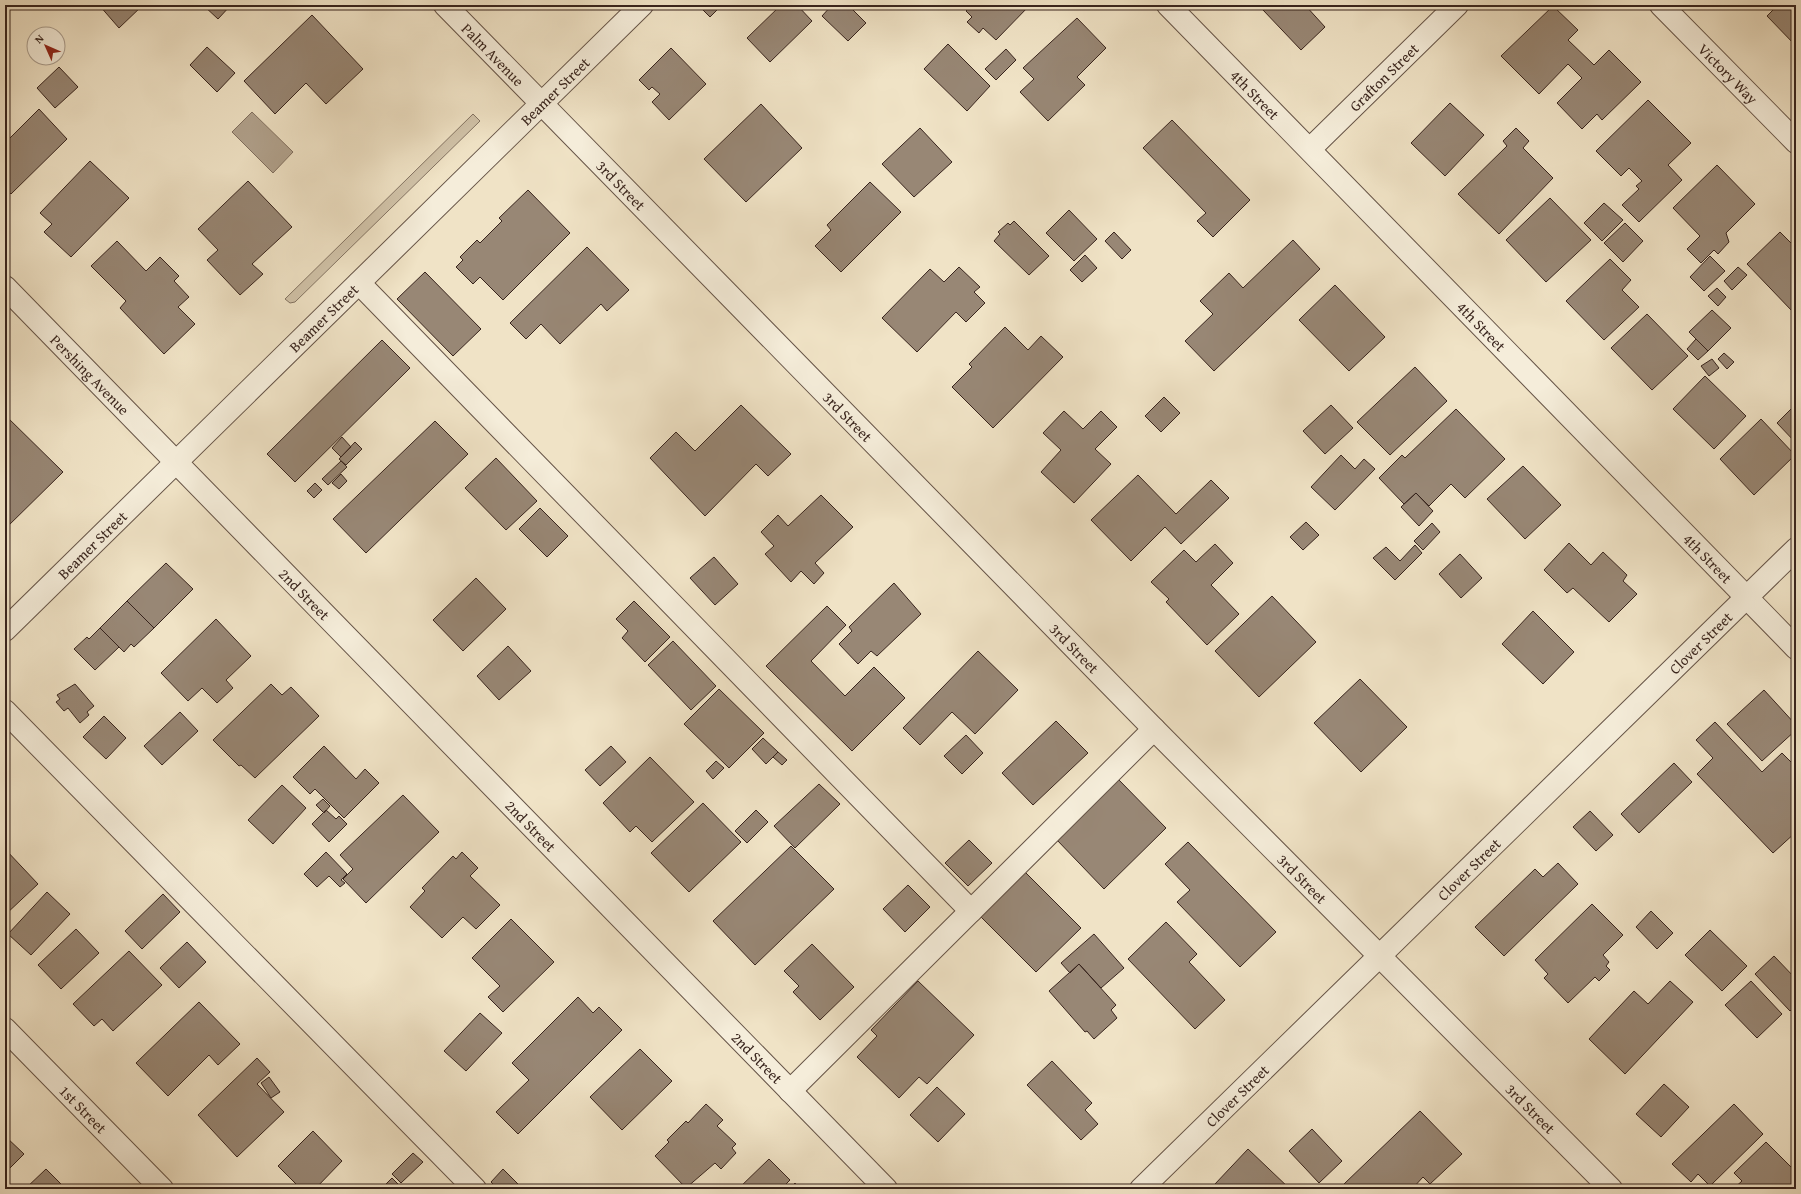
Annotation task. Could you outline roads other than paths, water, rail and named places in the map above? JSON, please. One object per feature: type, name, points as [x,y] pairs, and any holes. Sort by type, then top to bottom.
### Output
[{"type":"street","name":"Palm Avenue","points":[[445,5],[541,104]]},
{"type":"street","name":"Beamer Street","points":[[5,630],[642,5]]},
{"type":"street","name":"4th Street","points":[[1168,5],[1310,148],[1796,648]]},
{"type":"street","name":"Grafton Street","points":[[1310,148],[1457,5]]},
{"type":"street","name":"Victory Way","points":[[1661,5],[1796,142]]},
{"type":"street","name":"3rd Street","points":[[541,104],[1154,729],[1611,1189]]},
{"type":"street","points":[[359,283],[971,911]]},
{"type":"street","name":"Pershing Avenue","points":[[5,287],[176,462]]},
{"type":"street","name":"2nd Street","points":[[176,462],[886,1189]]},
{"type":"street","name":"Clover Street","points":[[1141,1189],[1796,549]]},
{"type":"street","points":[[5,711],[475,1189]]},
{"type":"street","points":[[790,1091],[1154,729]]},
{"type":"street","name":"1st Street","points":[[5,1030],[162,1189]]}]
